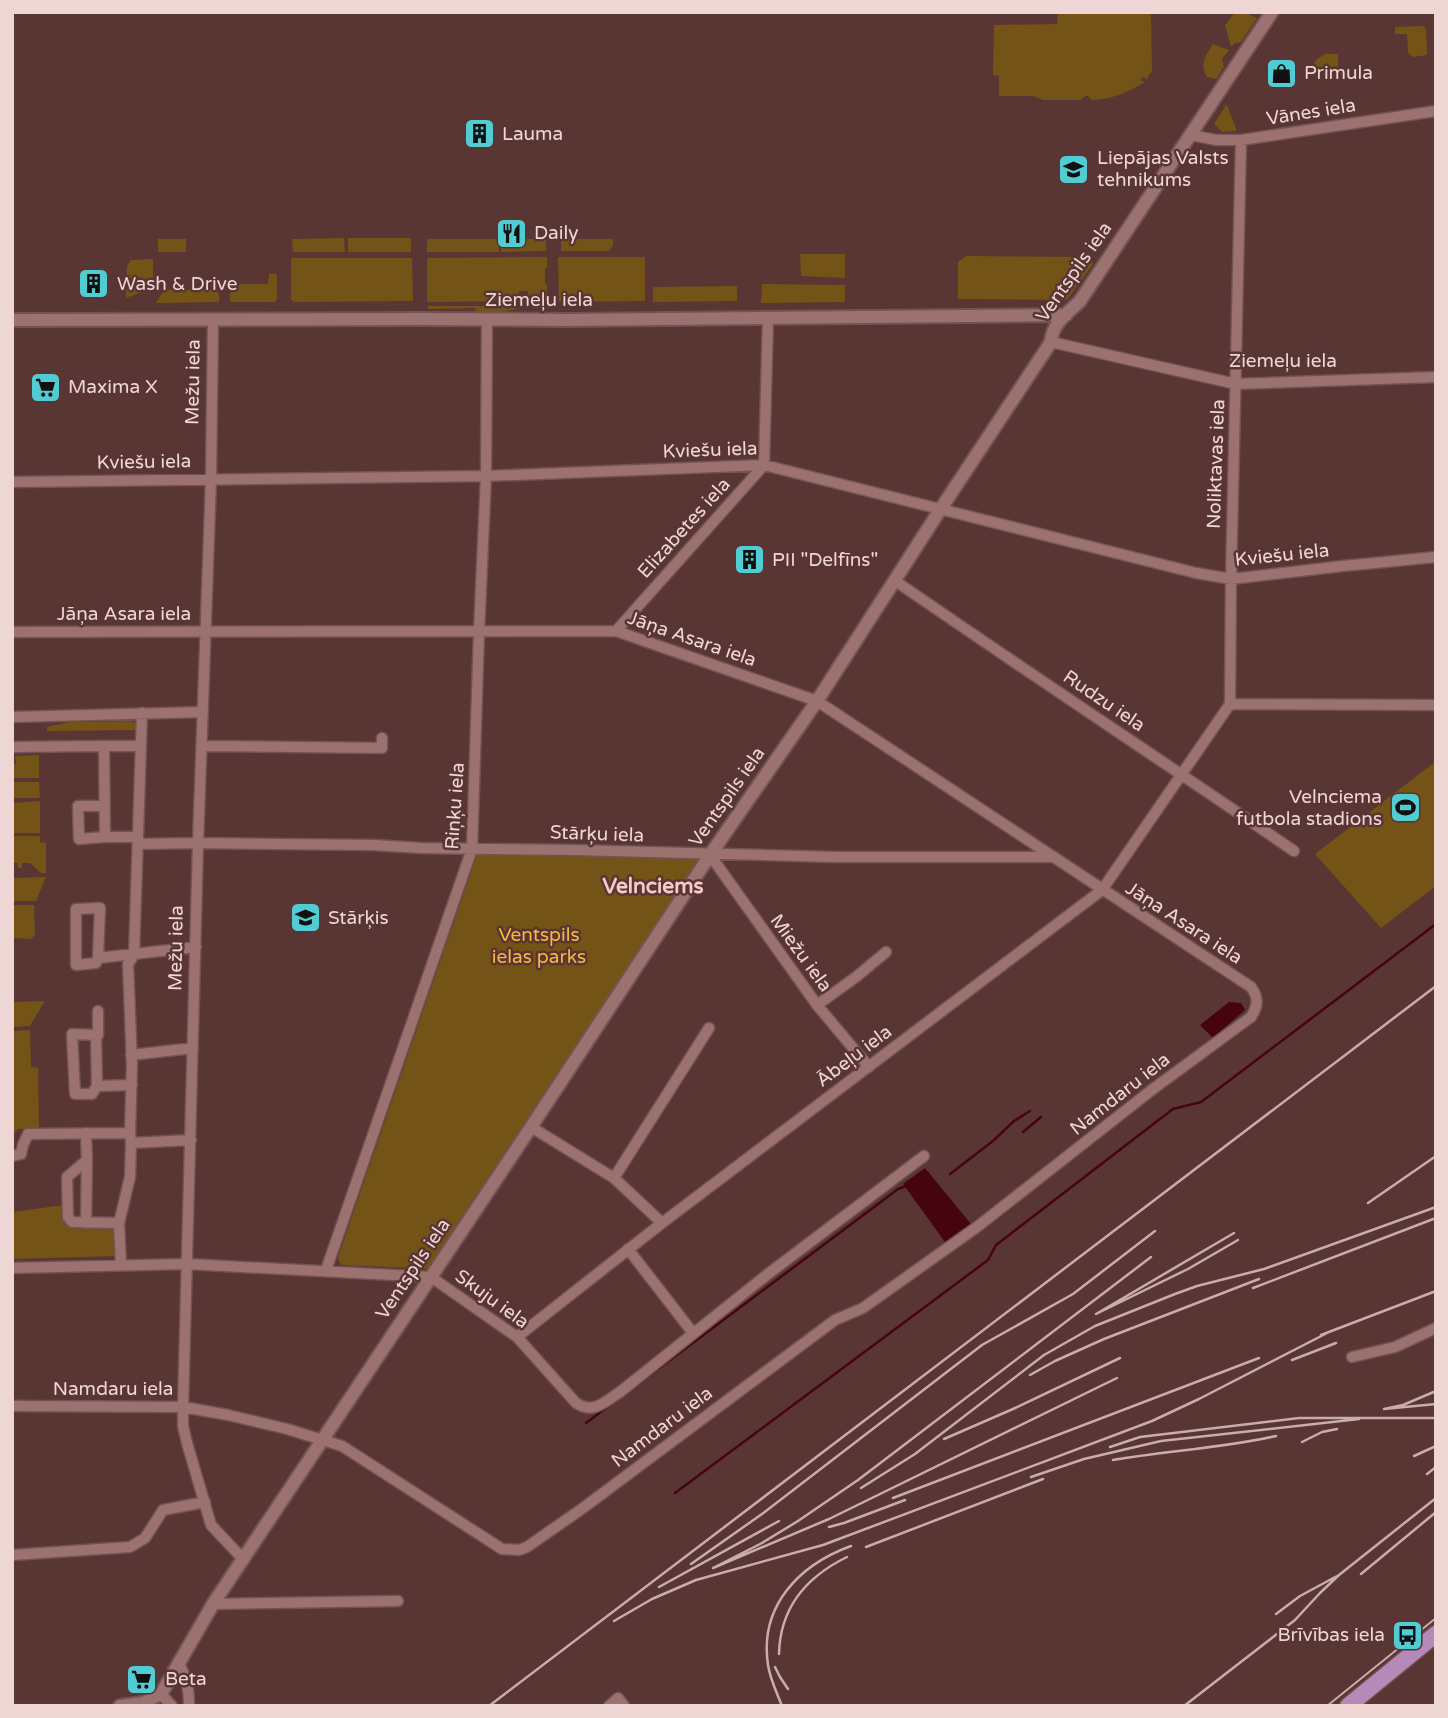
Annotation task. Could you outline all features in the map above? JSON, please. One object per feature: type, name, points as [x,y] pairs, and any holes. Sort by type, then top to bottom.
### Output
[{"type":"highway","points":[[1348,1706],[1436,1634]]},
{"type":"street","name":"Ventspils iela","points":[[213,1604],[710,855],[817,701],[1051,342],[1055,325],[1080,300],[1272,12]]},
{"type":"street","name":"Vānes iela","points":[[1191,135],[1216,140],[1241,140],[1436,111]]},
{"type":"street","name":"Noliktavas iela","points":[[1230,704],[1241,140]]},
{"type":"street","name":"Ziemeļu iela","points":[[12,320],[486,320],[1066,315]]},
{"type":"street","points":[[764,465],[768,318]]},
{"type":"street","name":"Mežu iela","points":[[213,320],[211,479],[198,843],[183,1426],[211,1525],[244,1560]]},
{"type":"street","name":"Riņķu iela","points":[[326,1270],[472,849],[486,476],[486,320]]},
{"type":"street","name":"Ziemeļu iela","points":[[1051,342],[1236,384],[1436,377]]},
{"type":"street","name":"Kviešu iela","points":[[12,482],[486,476],[764,465],[1196,573],[1231,579],[1436,557]]},
{"type":"street","name":"Elizabetes iela","points":[[616,631],[764,465]]},
{"type":"street","name":"Rudzu iela","points":[[894,580],[1294,851]]},
{"type":"street","name":"Jāņa Asara iela","points":[[12,632],[616,631],[817,701],[1251,987],[1256,994],[1257,1006]]},
{"type":"street","points":[[1182,775],[1230,704],[1436,705]]},
{"type":"street","points":[[12,717],[203,712]]},
{"type":"street","points":[[121,1265],[119,1223],[130,1177],[132,1085],[128,964],[134,955],[142,713]]},
{"type":"street","points":[[202,746],[382,748],[382,738]]},
{"type":"street","points":[[104,746],[105,837]]},
{"type":"street","points":[[12,747],[141,746]]},
{"type":"street","name":"Ābeļu iela","points":[[517,1337],[662,1223],[1102,890],[1182,775]]},
{"type":"street","name":"Stārķu iela","points":[[104,806],[78,806],[79,839],[105,837],[198,843],[373,845],[710,855],[1054,857]]},
{"type":"street","name":"Miežu iela","points":[[710,855],[817,1005],[869,1067]]},
{"type":"street","points":[[100,908],[98,958],[96,963],[76,965],[76,909],[100,908]]},
{"type":"street","points":[[98,958],[196,947]]},
{"type":"street","points":[[817,1005],[886,952]]},
{"type":"street","name":"Namdaru iela","points":[[12,1406],[183,1407],[228,1415],[324,1439],[342,1446],[502,1549],[519,1550],[583,1508],[835,1320],[863,1308],[977,1227],[1153,1089],[1251,1017],[1257,1006]]},
{"type":"street","points":[[96,1035],[72,1034],[75,1094],[92,1094],[97,1086],[98,1011]]},
{"type":"street","points":[[614,1178],[709,1028]]},
{"type":"street","points":[[131,1055],[193,1048]]},
{"type":"street","points":[[97,1086],[132,1085]]},
{"type":"street","points":[[531,1127],[614,1178],[662,1223]]},
{"type":"street","points":[[12,1156],[21,1154],[28,1134],[86,1133],[191,1140]]},
{"type":"street","points":[[86,1133],[86,1223]]},
{"type":"street","name":"Skuju iela","points":[[12,1268],[187,1264],[431,1277],[517,1337],[576,1403],[589,1408],[597,1407],[620,1392],[924,1156]]},
{"type":"street","points":[[87,1160],[67,1177],[68,1217],[72,1222],[119,1223]]},
{"type":"street","points":[[628,1249],[693,1333]]},
{"type":"street","points":[[1352,1357],[1395,1347],[1436,1328]]},
{"type":"street","points":[[12,1555],[130,1547],[145,1538],[163,1510],[205,1502]]},
{"type":"street","points":[[120,1706],[143,1703],[161,1694],[213,1604],[398,1601]]},
{"type":"street","points":[[178,1664],[186,1677],[190,1706]]},
{"type":"street","points":[[161,1694],[172,1706]]},
{"type":"street","points":[[609,1706],[621,1702]]},
{"type":"green space","points":[[1058,12],[1151,12],[1152,73],[1147,79],[1143,77],[1140,80],[1145,82],[1138,86],[1120,95],[1106,98],[1091,100],[1085,96],[1081,100],[1043,100],[1034,96],[999,96],[999,76],[993,75],[994,25],[1057,24]]},
{"type":"green space","points":[[1235,12],[1244,12],[1257,18],[1241,42],[1231,47],[1225,25]]},
{"type":"green space","points":[[1423,26],[1426,29],[1427,55],[1413,57],[1408,53],[1407,34],[1395,34],[1395,27]]},
{"type":"green space","points":[[1213,44],[1229,50],[1222,59],[1224,67],[1216,79],[1207,77],[1204,68],[1204,60]]},
{"type":"green space","points":[[1325,54],[1338,54],[1338,68],[1311,68],[1317,59]]},
{"type":"green space","points":[[1226,105],[1237,131],[1222,132],[1214,124]]},
{"type":"green space","points":[[344,238],[345,252],[293,252],[292,239]]},
{"type":"green space","points":[[348,238],[411,238],[411,252],[348,252]]},
{"type":"green space","points":[[158,239],[186,239],[186,252],[158,252]]},
{"type":"green space","points":[[427,239],[499,239],[499,252],[427,252]]},
{"type":"green space","points":[[501,239],[546,239],[546,251],[501,252]]},
{"type":"green space","points":[[561,239],[613,239],[613,246],[608,251],[561,251]]},
{"type":"green space","points":[[800,254],[845,254],[845,278],[801,276]]},
{"type":"green space","points":[[966,256],[1088,257],[1093,264],[1067,300],[958,299],[958,262]]},
{"type":"green space","points":[[547,257],[547,302],[528,302],[528,291],[519,291],[519,301],[427,302],[427,258]]},
{"type":"green space","points":[[558,257],[645,257],[645,301],[559,302]]},
{"type":"green space","points":[[291,258],[412,258],[413,301],[294,302],[291,299]]},
{"type":"green space","points":[[153,259],[153,288],[126,298],[127,266],[131,260]]},
{"type":"green space","points":[[269,274],[277,274],[275,302],[230,302],[230,284],[268,284]]},
{"type":"green space","points":[[762,284],[845,285],[845,302],[761,303]]},
{"type":"green space","points":[[737,286],[737,301],[653,302],[653,287]]},
{"type":"green space","points":[[164,290],[215,290],[219,302],[156,303]]},
{"type":"green space","points":[[427,306],[517,306],[517,309],[476,313],[475,308],[429,309]]},
{"type":"green space","points":[[131,721],[137,724],[139,730],[47,731],[47,727],[69,722]]},
{"type":"green space","points":[[39,755],[39,778],[12,778],[15,756]]},
{"type":"green space","name":"Velnciema futbola stadions","points":[[1435,762],[1436,886],[1381,928],[1315,854]]},
{"type":"green space","points":[[12,782],[39,782],[40,798],[12,798]]},
{"type":"green space","points":[[40,801],[40,833],[12,833],[12,803]]},
{"type":"green space","points":[[12,836],[38,836],[40,842],[46,843],[46,873],[41,873],[30,863],[22,863],[22,868],[18,868],[17,863],[12,863]]},
{"type":"green space","name":"Ventspils ielas parks","points":[[483,853],[699,861],[431,1269],[342,1265],[338,1257],[477,855]]},
{"type":"green space","points":[[46,877],[36,901],[12,901],[12,878]]},
{"type":"green space","points":[[12,905],[34,905],[35,935],[31,939],[12,938]]},
{"type":"green space","points":[[45,1001],[30,1026],[12,1027],[12,1002]]},
{"type":"green space","points":[[30,1030],[31,1067],[38,1068],[39,1129],[17,1129],[16,1134],[12,1128],[12,1031]]},
{"type":"green space","points":[[64,1205],[67,1226],[114,1227],[116,1256],[12,1259],[12,1212]]},
{"type":"shaded area","points":[[1229,1002],[1241,1003],[1245,1010],[1213,1038],[1200,1025]]},
{"type":"shaded area","points":[[925,1168],[971,1224],[945,1242],[903,1184]]},
{"type":"waterway","points":[[675,1493],[988,1260],[996,1245],[1173,1109],[1201,1102],[1436,924]]},
{"type":"waterway","points":[[950,1174],[1030,1111]]},
{"type":"waterway","points":[[1023,1132],[1041,1117]]},
{"type":"waterway","points":[[586,1423],[898,1189],[906,1186]]},
{"type":"tram line","points":[[1327,1706],[1436,1618]]},
{"type":"railway","points":[[489,1706],[1436,986]]},
{"type":"railway","points":[[1368,1203],[1436,1156]]},
{"type":"railway","points":[[861,1488],[915,1454],[1044,1355],[1095,1326],[1197,1286],[1264,1269],[1436,1207]]},
{"type":"railway","points":[[1253,1288],[1436,1218]]},
{"type":"railway","points":[[691,1564],[762,1514],[982,1345],[1073,1294],[1155,1231]]},
{"type":"railway","points":[[1234,1233],[1096,1314],[1188,1269],[1238,1240]]},
{"type":"railway","points":[[1117,1378],[829,1519],[713,1568],[762,1543],[858,1480],[1151,1257]]},
{"type":"railway","points":[[1030,1375],[1104,1339],[1259,1279]]},
{"type":"railway","points":[[1321,1335],[1436,1291]]},
{"type":"railway","points":[[614,1621],[652,1599],[696,1580],[823,1545],[1152,1421],[1331,1331]]},
{"type":"railway","points":[[1292,1360],[1336,1343]]},
{"type":"railway","points":[[944,1439],[1120,1358]]},
{"type":"railway","points":[[893,1498],[1259,1358]]},
{"type":"railway","points":[[1436,1391],[1403,1405],[1384,1409],[1436,1404]]},
{"type":"railway","points":[[1110,1447],[1140,1437],[1299,1418],[1436,1418]]},
{"type":"railway","points":[[1031,1477],[1084,1459],[1161,1441],[1359,1419]]},
{"type":"railway","points":[[1302,1442],[1322,1432],[1337,1429]]},
{"type":"railway","points":[[1113,1460],[1276,1436]]},
{"type":"railway","points":[[1414,1456],[1436,1446]]},
{"type":"railway","points":[[1427,1474],[1436,1467]]},
{"type":"railway","points":[[866,1547],[1043,1479]]},
{"type":"railway","points":[[1276,1614],[1300,1596],[1339,1575],[1436,1498]]},
{"type":"railway","points":[[829,1527],[905,1500]]},
{"type":"railway","points":[[1361,1574],[1436,1512]]},
{"type":"railway","points":[[659,1587],[779,1521]]},
{"type":"railway","points":[[782,1706],[768,1665],[770,1624],[777,1606],[800,1576],[815,1564],[851,1546]]},
{"type":"railway","points":[[779,1654],[784,1622],[798,1596],[819,1574],[847,1557]]},
{"type":"railway","points":[[1184,1706],[1295,1620],[1339,1575]]},
{"type":"railway","points":[[775,1667],[788,1689]]},
{"type":"place","name":"Primula","points":[[1281,73]]},
{"type":"place","name":"Lauma","points":[[479,134]]},
{"type":"place","name":"Liepājas Valsts tehnikums","points":[[1074,169]]},
{"type":"place","name":"Daily","points":[[511,233]]},
{"type":"place","name":"Wash & Drive","points":[[94,284]]},
{"type":"place","name":"Maxima X","points":[[45,387]]},
{"type":"place","name":"PII \"Delfīns\"","points":[[749,560]]},
{"type":"place","name":"Velnciema futbola stadions","points":[[1405,808]]},
{"type":"place","name":"Stārķis","points":[[305,918]]},
{"type":"place","name":"Brīvības iela","points":[[1408,1635]]},
{"type":"place","name":"Beta","points":[[142,1679]]},
{"type":"district","name":"Velnciems","points":[[653,886]]}]
